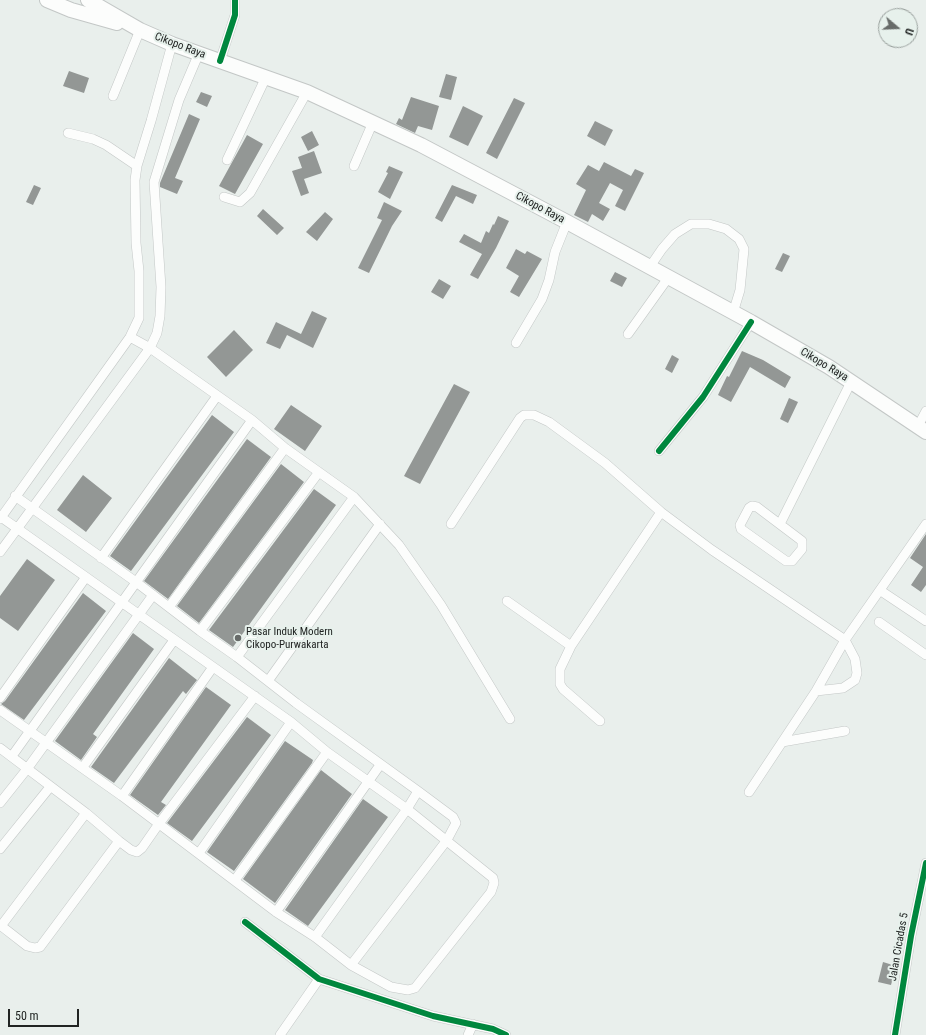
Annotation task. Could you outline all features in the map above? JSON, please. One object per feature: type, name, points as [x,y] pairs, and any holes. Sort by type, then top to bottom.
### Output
[{"type":"highway","points":[[47,0],[71,10],[136,28]]},
{"type":"highway","points":[[88,0],[136,28]]},
{"type":"highway","name":"Cikopo Raya","points":[[136,28],[172,44],[307,92],[373,122],[567,222],[649,268],[751,322],[851,382],[922,429]]},
{"type":"street","points":[[220,61],[235,15],[235,0]]},
{"type":"street","points":[[113,96],[136,28]]},
{"type":"street","points":[[0,710],[122,796],[158,825],[199,853],[276,912],[315,937],[352,965],[391,987],[408,990],[419,984],[491,892],[494,883],[490,875],[407,809],[368,782],[255,696],[18,528],[1,518],[15,496],[130,336],[139,318],[140,299],[134,180],[172,44]]},
{"type":"street","points":[[0,552],[18,528],[31,507],[150,348],[157,334],[160,316],[161,287],[154,182],[179,100],[199,53]]},
{"type":"street","points":[[226,160],[266,77]]},
{"type":"street","points":[[224,197],[240,202],[250,193],[307,92]]},
{"type":"street","points":[[354,166],[373,122]]},
{"type":"street","points":[[68,133],[93,139],[106,145],[137,166]]},
{"type":"street","points":[[516,343],[542,299],[549,280],[555,252],[567,222]]},
{"type":"street","points":[[649,268],[662,249],[676,234],[692,224],[709,224],[726,229],[740,239],[744,249],[740,290],[733,313]]},
{"type":"street","points":[[628,334],[668,278]]},
{"type":"street","points":[[659,451],[704,397],[751,322]]},
{"type":"street","points":[[130,336],[150,348],[252,420],[285,448],[354,496],[399,545],[441,605],[510,719]]},
{"type":"street","points":[[780,524],[851,382]]},
{"type":"street","points":[[101,558],[217,396]]},
{"type":"street","points":[[922,429],[926,411]]},
{"type":"street","points":[[451,524],[520,418],[524,415],[530,414],[549,422],[598,458],[661,512],[712,550],[845,640],[855,659],[857,674],[855,680],[843,688],[816,691]]},
{"type":"street","points":[[12,756],[252,420]]},
{"type":"street","points":[[169,607],[285,448]]},
{"type":"street","points":[[200,631],[319,472]]},
{"type":"street","points":[[15,496],[153,594],[200,631],[237,656],[268,681],[380,765],[418,791],[455,820],[454,827],[446,840],[352,965]]},
{"type":"street","points":[[237,656],[354,496]]},
{"type":"street","points":[[752,506],[757,507],[780,524],[803,543],[802,549],[791,562],[743,531],[740,525],[749,508],[752,506]]},
{"type":"street","points":[[600,721],[563,689],[560,684],[560,669],[571,646],[661,512]]},
{"type":"street","points":[[268,681],[380,524]]},
{"type":"street","points":[[749,792],[816,691],[845,640],[881,591],[926,524]]},
{"type":"street","points":[[0,698],[86,577]]},
{"type":"street","points":[[881,591],[926,621]]},
{"type":"street","points":[[0,803],[27,769],[153,594]]},
{"type":"street","points":[[507,601],[571,646]]},
{"type":"street","points":[[878,622],[926,655]]},
{"type":"street","points":[[82,767],[174,640]]},
{"type":"street","points":[[122,796],[213,667]]},
{"type":"street","points":[[0,748],[86,813],[131,850],[139,851],[255,696]]},
{"type":"street","points":[[199,853],[291,722]]},
{"type":"street","points":[[782,742],[845,731]]},
{"type":"street","points":[[235,880],[328,752]]},
{"type":"street","points":[[276,912],[380,765]]},
{"type":"street","points":[[0,849],[50,787]]},
{"type":"street","points":[[315,937],[407,809],[418,791]]},
{"type":"street","points":[[86,813],[1,925],[27,946],[35,948],[40,947],[119,841]]},
{"type":"street","name":"Jalan Cicadas 5","points":[[895,1035],[912,928],[926,863]]},
{"type":"street","points":[[245,922],[320,979],[433,1016],[493,1029],[506,1035]]},
{"type":"street","points":[[280,1035],[320,979]]},
{"type":"street","points":[[468,1035],[473,1024]]},
{"type":"building","points":[[69,71],[89,78],[84,93],[63,86]]},
{"type":"building","points":[[446,74],[457,77],[451,100],[439,97]]},
{"type":"building","points":[[201,92],[212,96],[207,107],[196,102]]},
{"type":"building","points":[[411,97],[439,106],[432,130],[418,126],[415,133],[396,124],[399,118],[402,120]]},
{"type":"building","points":[[514,98],[525,103],[497,159],[486,153]]},
{"type":"building","points":[[463,106],[483,116],[468,146],[449,137]]},
{"type":"building","points":[[189,114],[200,119],[175,178],[183,181],[177,194],[160,187],[160,183]]},
{"type":"building","points":[[595,121],[613,130],[605,146],[587,136]]},
{"type":"building","points":[[312,131],[319,145],[308,151],[301,137]]},
{"type":"building","points":[[247,135],[263,144],[235,194],[219,186]]},
{"type":"building","points":[[314,151],[322,173],[304,179],[309,193],[301,196],[292,171],[302,168],[298,157]]},
{"type":"building","points":[[604,162],[631,176],[635,169],[644,173],[625,211],[615,206],[623,190],[610,183],[599,203],[610,209],[603,221],[592,214],[588,222],[574,215],[586,190],[576,184],[588,165],[599,171]]},
{"type":"building","points":[[389,166],[403,172],[390,199],[378,192],[388,173],[386,172]]},
{"type":"building","points":[[34,185],[41,188],[33,205],[26,202]]},
{"type":"building","points":[[452,185],[477,195],[473,204],[456,196],[442,222],[435,218]]},
{"type":"building","points":[[384,202],[402,211],[392,226],[369,273],[358,268],[382,220],[377,218]]},
{"type":"building","points":[[263,209],[284,228],[277,235],[257,216]]},
{"type":"building","points":[[325,212],[333,219],[317,241],[306,232]]},
{"type":"building","points":[[498,216],[509,221],[496,248],[478,279],[470,275],[482,254],[459,242],[464,234],[481,243],[486,231],[489,233]]},
{"type":"building","points":[[516,249],[525,254],[527,251],[542,259],[519,297],[510,292],[519,276],[506,268]]},
{"type":"building","points":[[783,253],[790,256],[782,272],[775,269]]},
{"type":"building","points":[[615,272],[627,278],[622,287],[610,281]]},
{"type":"building","points":[[439,279],[451,286],[443,299],[431,292]]},
{"type":"building","points":[[312,311],[327,318],[313,348],[287,335],[280,349],[266,343],[276,322],[301,334]]},
{"type":"building","points":[[234,330],[253,350],[226,377],[207,357]]},
{"type":"building","points":[[742,351],[763,360],[791,377],[785,388],[750,367],[731,402],[718,395]]},
{"type":"building","points":[[672,355],[679,359],[672,373],[665,369]]},
{"type":"building","points":[[454,384],[470,392],[420,484],[404,476]]},
{"type":"building","points":[[789,398],[798,402],[788,423],[780,419]]},
{"type":"building","points":[[291,405],[322,426],[305,451],[274,429]]},
{"type":"building","points":[[212,415],[234,432],[131,571],[110,556]]},
{"type":"building","points":[[247,439],[271,457],[168,599],[144,581]]},
{"type":"building","points":[[281,464],[304,482],[199,623],[177,606]]},
{"type":"building","points":[[83,475],[112,498],[86,532],[57,510]]},
{"type":"building","points":[[314,489],[336,505],[233,647],[209,630]]},
{"type":"building","points":[[926,534],[926,585],[921,592],[911,585],[923,567],[910,558]]},
{"type":"building","points":[[27,559],[55,580],[18,631],[0,618],[0,596]]},
{"type":"building","points":[[83,593],[106,611],[24,720],[1,704],[5,701]]},
{"type":"building","points":[[133,633],[154,649],[93,734],[97,737],[81,760],[55,741]]},
{"type":"building","points":[[169,658],[197,680],[186,694],[183,691],[114,783],[91,767]]},
{"type":"building","points":[[206,687],[231,705],[161,802],[166,805],[158,815],[130,795]]},
{"type":"building","points":[[247,717],[271,735],[192,841],[167,823]]},
{"type":"building","points":[[285,741],[313,760],[312,763],[234,871],[207,852]]},
{"type":"building","points":[[321,770],[352,794],[275,903],[243,879]]},
{"type":"building","points":[[363,799],[388,817],[308,926],[285,910]]},
{"type":"building","points":[[883,962],[896,966],[891,985],[878,982]]},
{"type":"cycle path","points":[[220,61],[235,15],[235,0]]},
{"type":"cycle path","points":[[659,451],[703,397],[751,322]]},
{"type":"cycle path","points":[[895,1035],[911,936],[926,863]]},
{"type":"cycle path","points":[[245,922],[319,979],[433,1016],[493,1029],[506,1035]]},
{"type":"place","name":"Pasar Induk Modern Cikopo-Purwakarta","points":[[238,638]]}]
